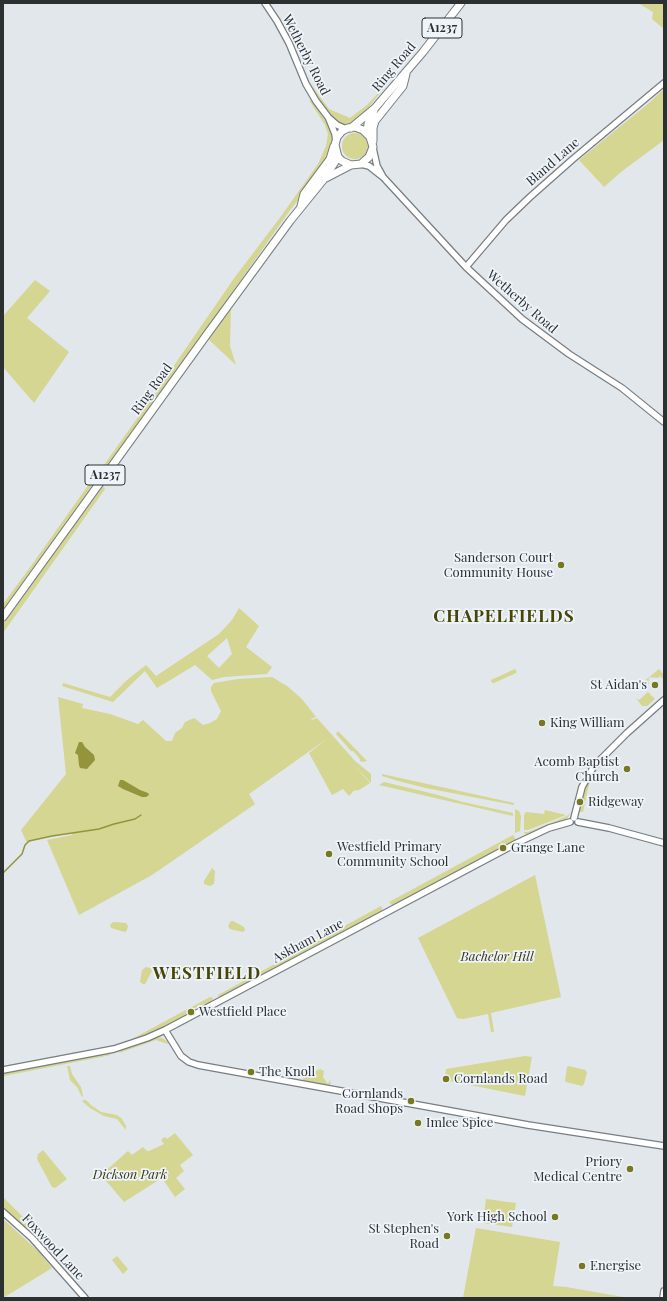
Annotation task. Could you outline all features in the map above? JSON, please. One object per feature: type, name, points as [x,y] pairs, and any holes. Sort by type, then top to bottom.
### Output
[{"type":"highway","name":"Ring Road","points":[[348,128],[375,108],[461,3]]},
{"type":"highway","points":[[335,140],[335,149],[338,157],[346,163],[351,165],[361,164],[369,157],[373,149],[375,121],[403,86],[406,72]]},
{"type":"highway","name":"Ring Road","points":[[367,133],[368,124],[375,108]]},
{"type":"highway","points":[[300,207],[304,194],[330,159],[333,153],[335,140],[340,134],[348,128],[359,128],[370,137],[373,149]]},
{"type":"highway","name":"Ring Road","points":[[3,617],[208,332],[300,207],[324,179],[338,157]]},
{"type":"highway","name":"Ring Road","points":[[324,179],[351,165]]},
{"type":"street","name":"Wetherby Road","points":[[265,3],[289,43],[306,84],[316,101],[328,117],[337,125],[348,128]]},
{"type":"street","name":"Bland Lane","points":[[466,267],[506,220],[530,197],[664,83]]},
{"type":"street","name":"Wetherby Road","points":[[328,117],[335,140]]},
{"type":"street","name":"Wetherby Road","points":[[373,149],[377,166],[383,177]]},
{"type":"street","name":"Wetherby Road","points":[[361,164],[369,166],[383,177],[466,267],[540,334],[622,388],[664,422]]},
{"type":"street","points":[[574,821],[582,787],[594,766],[627,733],[664,700]]},
{"type":"street","name":"Askham Lane","points":[[3,1070],[114,1049],[140,1041],[165,1030],[517,843],[549,828],[574,821],[609,828],[664,843]]},
{"type":"street","points":[[165,1030],[181,1056],[198,1066],[528,1125],[664,1146]]},
{"type":"street","name":"Foxwood Lane","points":[[3,1212],[32,1238],[85,1298]]},
{"type":"street","points":[[663,1298],[664,1291]]},
{"type":"green space","points":[[638,3],[664,3],[664,29],[652,19],[653,12]]},
{"type":"green space","points":[[307,79],[329,109],[350,118],[367,105],[388,83],[359,118],[350,124],[342,124],[333,117],[320,102]]},
{"type":"green space","points":[[664,89],[664,140],[621,172],[604,187],[579,160]]},
{"type":"green space","points":[[309,100],[312,101],[330,128],[332,149],[327,162],[288,213],[101,474],[99,472],[235,277],[318,164],[326,146],[328,134],[325,125]]},
{"type":"green space","points":[[355,133],[364,137],[368,146],[364,155],[355,159],[346,155],[342,146],[346,137]]},
{"type":"green space","points":[[35,280],[50,291],[27,318],[69,352],[34,403],[3,367],[3,316]]},
{"type":"green space","points":[[231,305],[230,346],[236,365],[207,338]]},
{"type":"green space","points":[[94,477],[95,482],[3,611],[3,604]]},
{"type":"green space","points":[[103,486],[105,489],[3,633],[3,624]]},
{"type":"green space","points":[[239,608],[259,626],[246,647],[272,667],[267,674],[224,677],[212,680],[195,665],[157,688],[145,671],[113,702],[62,686],[63,683],[110,697],[127,680],[146,665],[156,676],[219,634],[232,620]],"holes":[[[227,638],[232,654],[219,668],[207,656]]]},
{"type":"green space","points":[[515,669],[517,672],[516,673],[492,683],[491,680]]},
{"type":"green space","points":[[659,669],[664,675],[664,680],[660,676],[658,678],[649,677]]},
{"type":"green space","points":[[272,677],[287,686],[302,699],[316,717],[311,719],[317,718],[355,761],[371,774],[371,783],[351,762],[370,783],[359,790],[353,791],[349,796],[343,789],[332,795],[309,753],[328,738],[249,794],[255,804],[152,875],[79,915],[47,840],[72,835],[73,833],[32,840],[27,843],[21,830],[66,774],[58,697],[83,704],[82,708],[110,714],[138,724],[143,720],[166,741],[172,741],[175,733],[182,728],[185,722],[194,718],[203,725],[217,719],[221,711],[211,691],[211,687],[214,683],[238,679]]},
{"type":"green space","points":[[649,677],[648,686],[646,688],[642,683]]},
{"type":"green space","points":[[648,692],[655,699],[647,706],[642,706],[636,698],[639,700]]},
{"type":"green space","points":[[338,731],[367,761],[360,761],[353,751],[351,751],[336,734]]},
{"type":"green space","points":[[606,757],[608,758],[590,780],[583,812],[579,812],[582,794],[589,777],[591,777]]},
{"type":"green space","points":[[382,774],[514,803],[514,805],[426,788],[382,776]]},
{"type":"green space","points":[[384,782],[513,813],[513,816],[379,785]]},
{"type":"green space","points":[[515,809],[519,811],[521,816],[520,831],[515,833]]},
{"type":"green space","points":[[545,810],[566,815],[528,830],[524,830],[524,815],[526,812],[544,814]]},
{"type":"green space","points":[[571,812],[565,820],[529,834],[525,834],[524,832],[528,832],[558,820],[567,816]]},
{"type":"green space","points":[[513,835],[516,840],[494,853],[396,905],[392,905],[389,902]]},
{"type":"green space","points":[[212,868],[215,871],[214,884],[210,886],[204,884],[204,881]]},
{"type":"green space","name":"Bachelor Hill","points":[[535,875],[561,997],[491,1013],[494,1032],[491,1032],[488,1014],[463,1019],[457,1018],[418,938]]},
{"type":"green space","points":[[381,906],[383,911],[219,997],[218,995]]},
{"type":"green space","points":[[231,921],[244,927],[245,930],[243,932],[230,929],[228,926]]},
{"type":"green space","points":[[113,922],[126,923],[128,926],[127,930],[125,932],[111,928],[110,925]]},
{"type":"green space","points":[[146,967],[150,968],[152,971],[145,984],[143,984],[140,982],[142,970]]},
{"type":"green space","points":[[210,997],[213,998],[211,1003],[204,1004],[190,1010],[172,1024],[132,1042],[132,1039]]},
{"type":"green space","points":[[158,1037],[170,1043],[168,1044],[156,1040],[119,1053],[120,1051]]},
{"type":"green space","points":[[107,1053],[111,1055],[4,1076],[3,1074]]},
{"type":"green space","points":[[525,1056],[532,1057],[525,1096],[445,1080],[446,1069]]},
{"type":"green space","points":[[67,1066],[70,1066],[72,1074],[81,1087],[82,1097],[77,1087],[70,1080]]},
{"type":"green space","points":[[569,1066],[585,1070],[587,1072],[584,1084],[582,1086],[565,1081],[567,1067]]},
{"type":"green space","points":[[320,1069],[324,1071],[323,1077],[327,1083],[329,1083],[329,1080],[331,1083],[330,1085],[303,1081],[303,1077]]},
{"type":"green space","points":[[84,1100],[101,1112],[117,1115],[122,1119],[126,1126],[126,1130],[117,1119],[104,1116],[90,1108],[82,1101]]},
{"type":"green space","name":"Dickson Park","points":[[175,1133],[193,1155],[180,1165],[184,1171],[176,1178],[185,1189],[175,1197],[162,1178],[124,1202],[101,1175],[128,1151],[132,1155],[143,1147],[149,1151],[164,1144],[161,1140],[165,1137],[167,1139]]},
{"type":"green space","points":[[43,1150],[67,1179],[55,1188],[52,1187],[37,1159],[38,1154]]},
{"type":"green space","points":[[3,1197],[32,1226],[34,1229],[33,1231],[30,1233],[3,1209]]},
{"type":"green space","points":[[486,1199],[516,1203],[512,1227],[483,1223]]},
{"type":"green space","points":[[3,1219],[38,1251],[52,1268],[3,1298]]},
{"type":"green space","points":[[476,1228],[560,1242],[553,1286],[629,1298],[463,1298]]},
{"type":"green space","points":[[117,1256],[128,1269],[123,1274],[112,1260]]},
{"type":"shaded area","points":[[79,742],[82,742],[94,755],[95,760],[87,769],[80,768],[78,755],[75,753]]},
{"type":"shaded area","points":[[120,780],[123,780],[148,793],[149,795],[142,797],[123,789],[118,786]]},
{"type":"waterway","points":[[3,873],[22,854],[25,845],[29,841],[99,829],[135,819],[141,815]]},
{"type":"place","name":"Sanderson Court Community House","points":[[561,565]]},
{"type":"place","name":"St Aidan's","points":[[655,685]]},
{"type":"place","name":"King William","points":[[542,723]]},
{"type":"place","name":"Acomb Baptist Church","points":[[627,769]]},
{"type":"place","name":"Ridgeway","points":[[580,802]]},
{"type":"place","name":"Grange Lane","points":[[503,848]]},
{"type":"place","name":"Westfield Primary Community School","points":[[329,854]]},
{"type":"place","name":"Westfield Place","points":[[191,1012]]},
{"type":"place","name":"The Knoll","points":[[251,1072]]},
{"type":"place","name":"Cornlands Road","points":[[446,1079]]},
{"type":"place","name":"Cornlands Road Shops","points":[[411,1101]]},
{"type":"place","name":"Imlee Spice","points":[[418,1123]]},
{"type":"place","name":"Priory Medical Centre","points":[[630,1169]]},
{"type":"place","name":"York High School","points":[[555,1217]]},
{"type":"place","name":"St Stephen's Road","points":[[447,1236]]},
{"type":"place","name":"Energise","points":[[582,1266]]},
{"type":"district","name":"CHAPELFIELDS","points":[[504,617]]},
{"type":"district","name":"WESTFIELD","points":[[207,974]]}]
